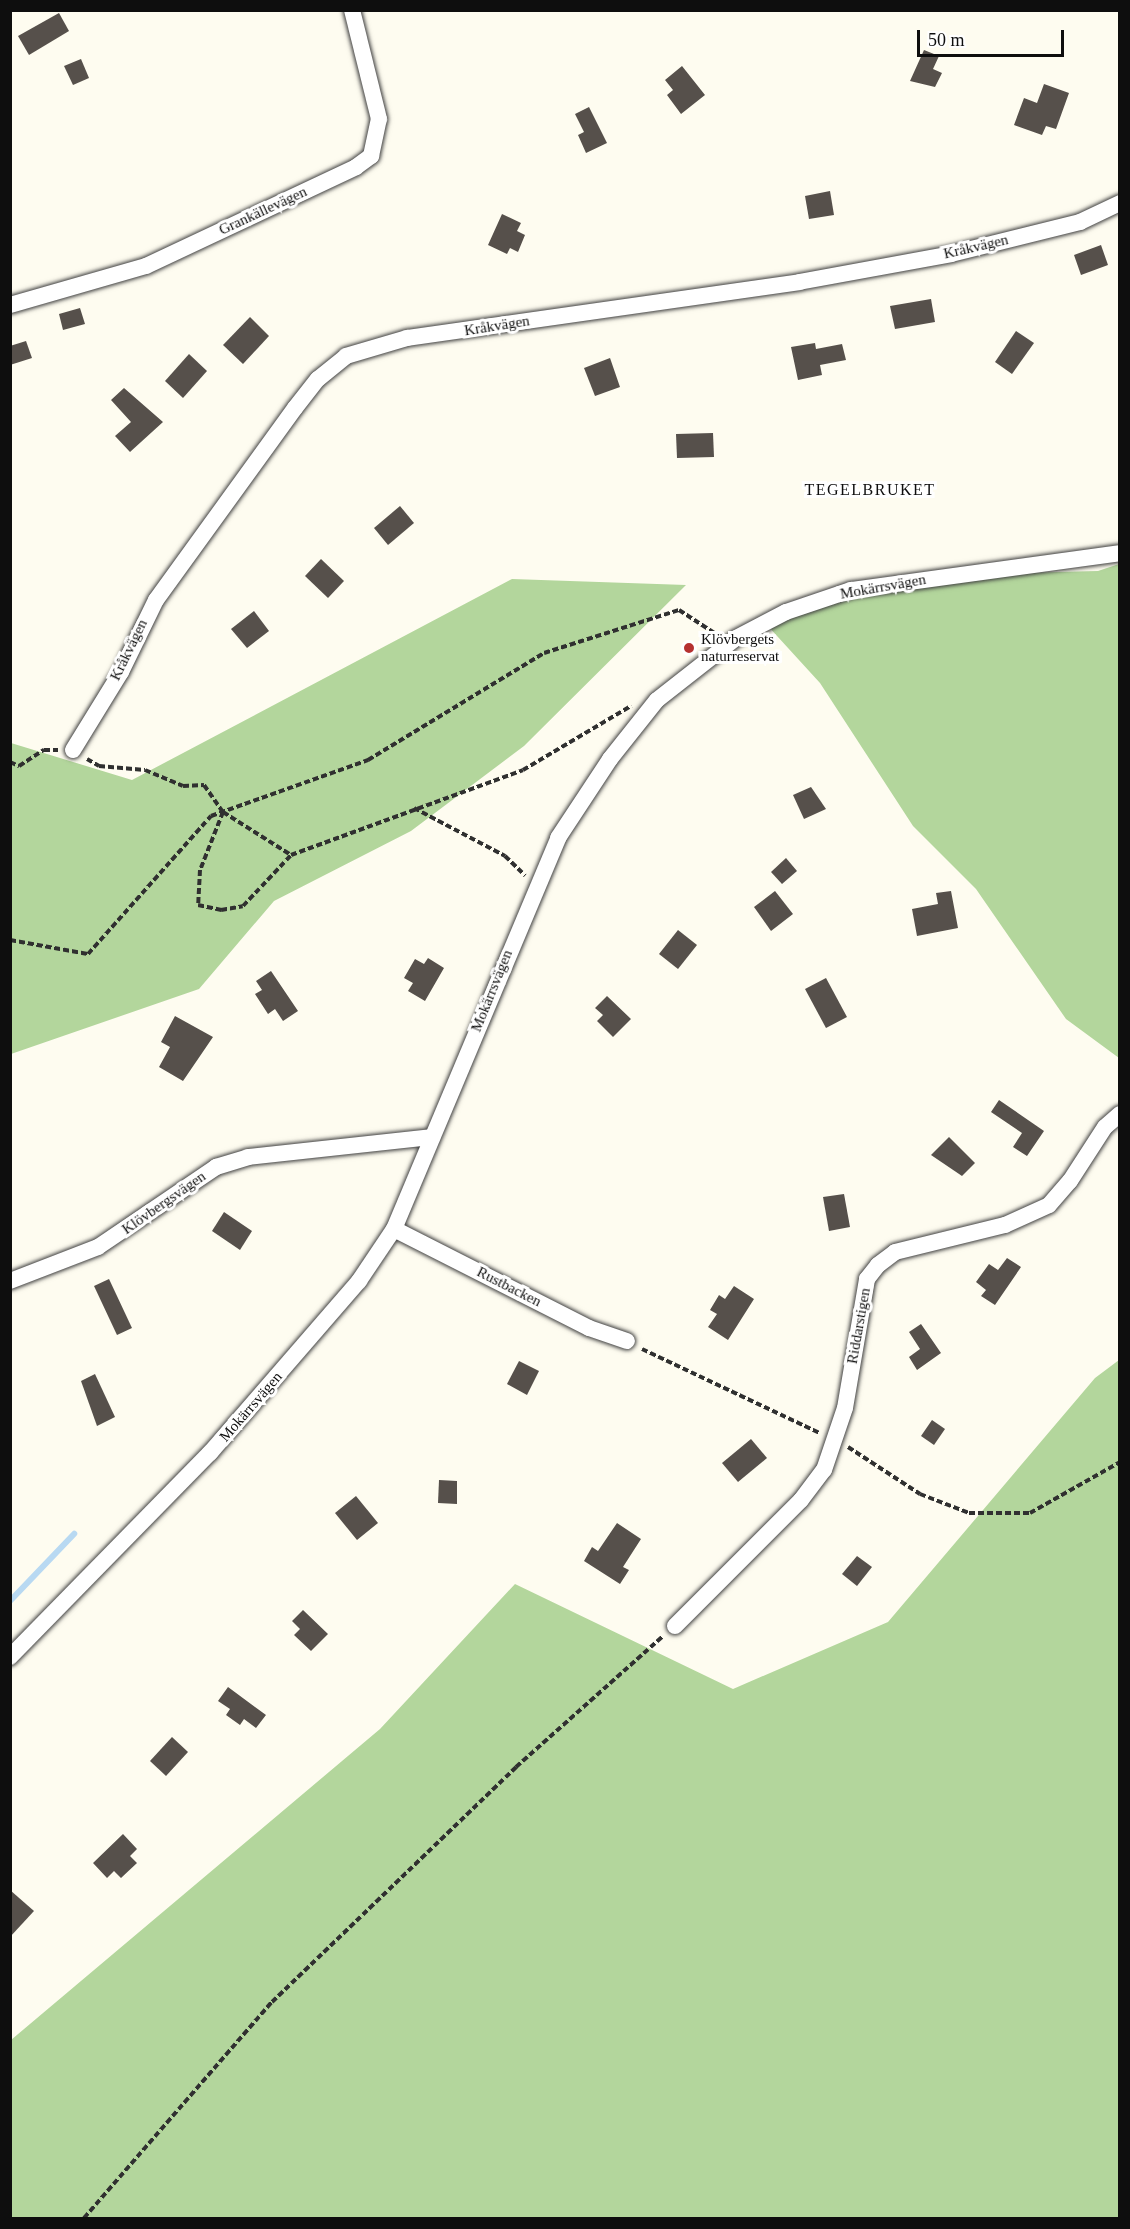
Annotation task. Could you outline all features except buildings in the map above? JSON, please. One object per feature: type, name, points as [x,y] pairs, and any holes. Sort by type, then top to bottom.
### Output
[{"type":"street","name":"Grankällevägen","points":[[10,305],[146,266],[356,167],[370,156],[379,119],[352,10]]},
{"type":"street","name":"Kråkvägen","points":[[73,750],[121,672],[156,600],[295,408],[318,379],[346,356],[407,338],[799,282],[951,254],[1080,222],[1119,203]]},
{"type":"street","name":"Mokärrsvägen","points":[[10,1657],[210,1453],[352,1289],[394,1229],[558,838],[646,713],[676,680],[729,643],[786,612],[851,591],[1119,553]]},
{"type":"street","name":"Riddarstigen","points":[[675,1626],[801,1500],[824,1470],[836,1440],[867,1280],[878,1265],[895,1252],[1005,1225],[1048,1205],[1070,1181],[1105,1127],[1119,1114]]},
{"type":"street","name":"Klövbergsvägen","points":[[10,1281],[98,1247],[216,1167],[248,1157],[432,1137]]},
{"type":"street","name":"Rustbacken","points":[[394,1229],[589,1328],[627,1341]]},
{"type":"path","points":[[10,940],[88,954],[211,816],[368,760],[544,653],[679,610],[729,643]]},
{"type":"path","points":[[223,812],[200,870],[198,905],[221,910],[243,906],[291,855],[414,807],[523,770],[628,705],[646,713]]},
{"type":"path","points":[[10,762],[20,766],[44,750],[73,750],[99,766],[145,770],[183,786],[204,785],[223,812],[291,855]]},
{"type":"path","points":[[414,807],[505,856],[537,885]]},
{"type":"path","points":[[627,1341],[836,1440],[920,1494],[969,1512],[1030,1513],[1119,1462]]},
{"type":"path","points":[[84,2218],[272,2002],[516,1767],[675,1626]]},
{"type":"green space","points":[[1119,564],[1119,1058],[1066,1019],[976,889],[913,826],[820,683],[767,625],[852,596],[982,574],[1098,571]]},
{"type":"green space","points":[[512,579],[686,585],[524,746],[411,831],[274,901],[199,989],[11,1054],[11,743],[132,780]]},
{"type":"green space","points":[[1119,1360],[1119,2218],[11,2218],[11,2040],[380,1729],[515,1584],[733,1689],[888,1622],[1095,1378]]},
{"type":"waterway","points":[[10,1601],[74,1534]]},
{"type":"place","name":"Klövbergets naturreservat","points":[[689,648]]},
{"type":"district","name":"TEGELBRUKET","points":[[870,490]]}]
